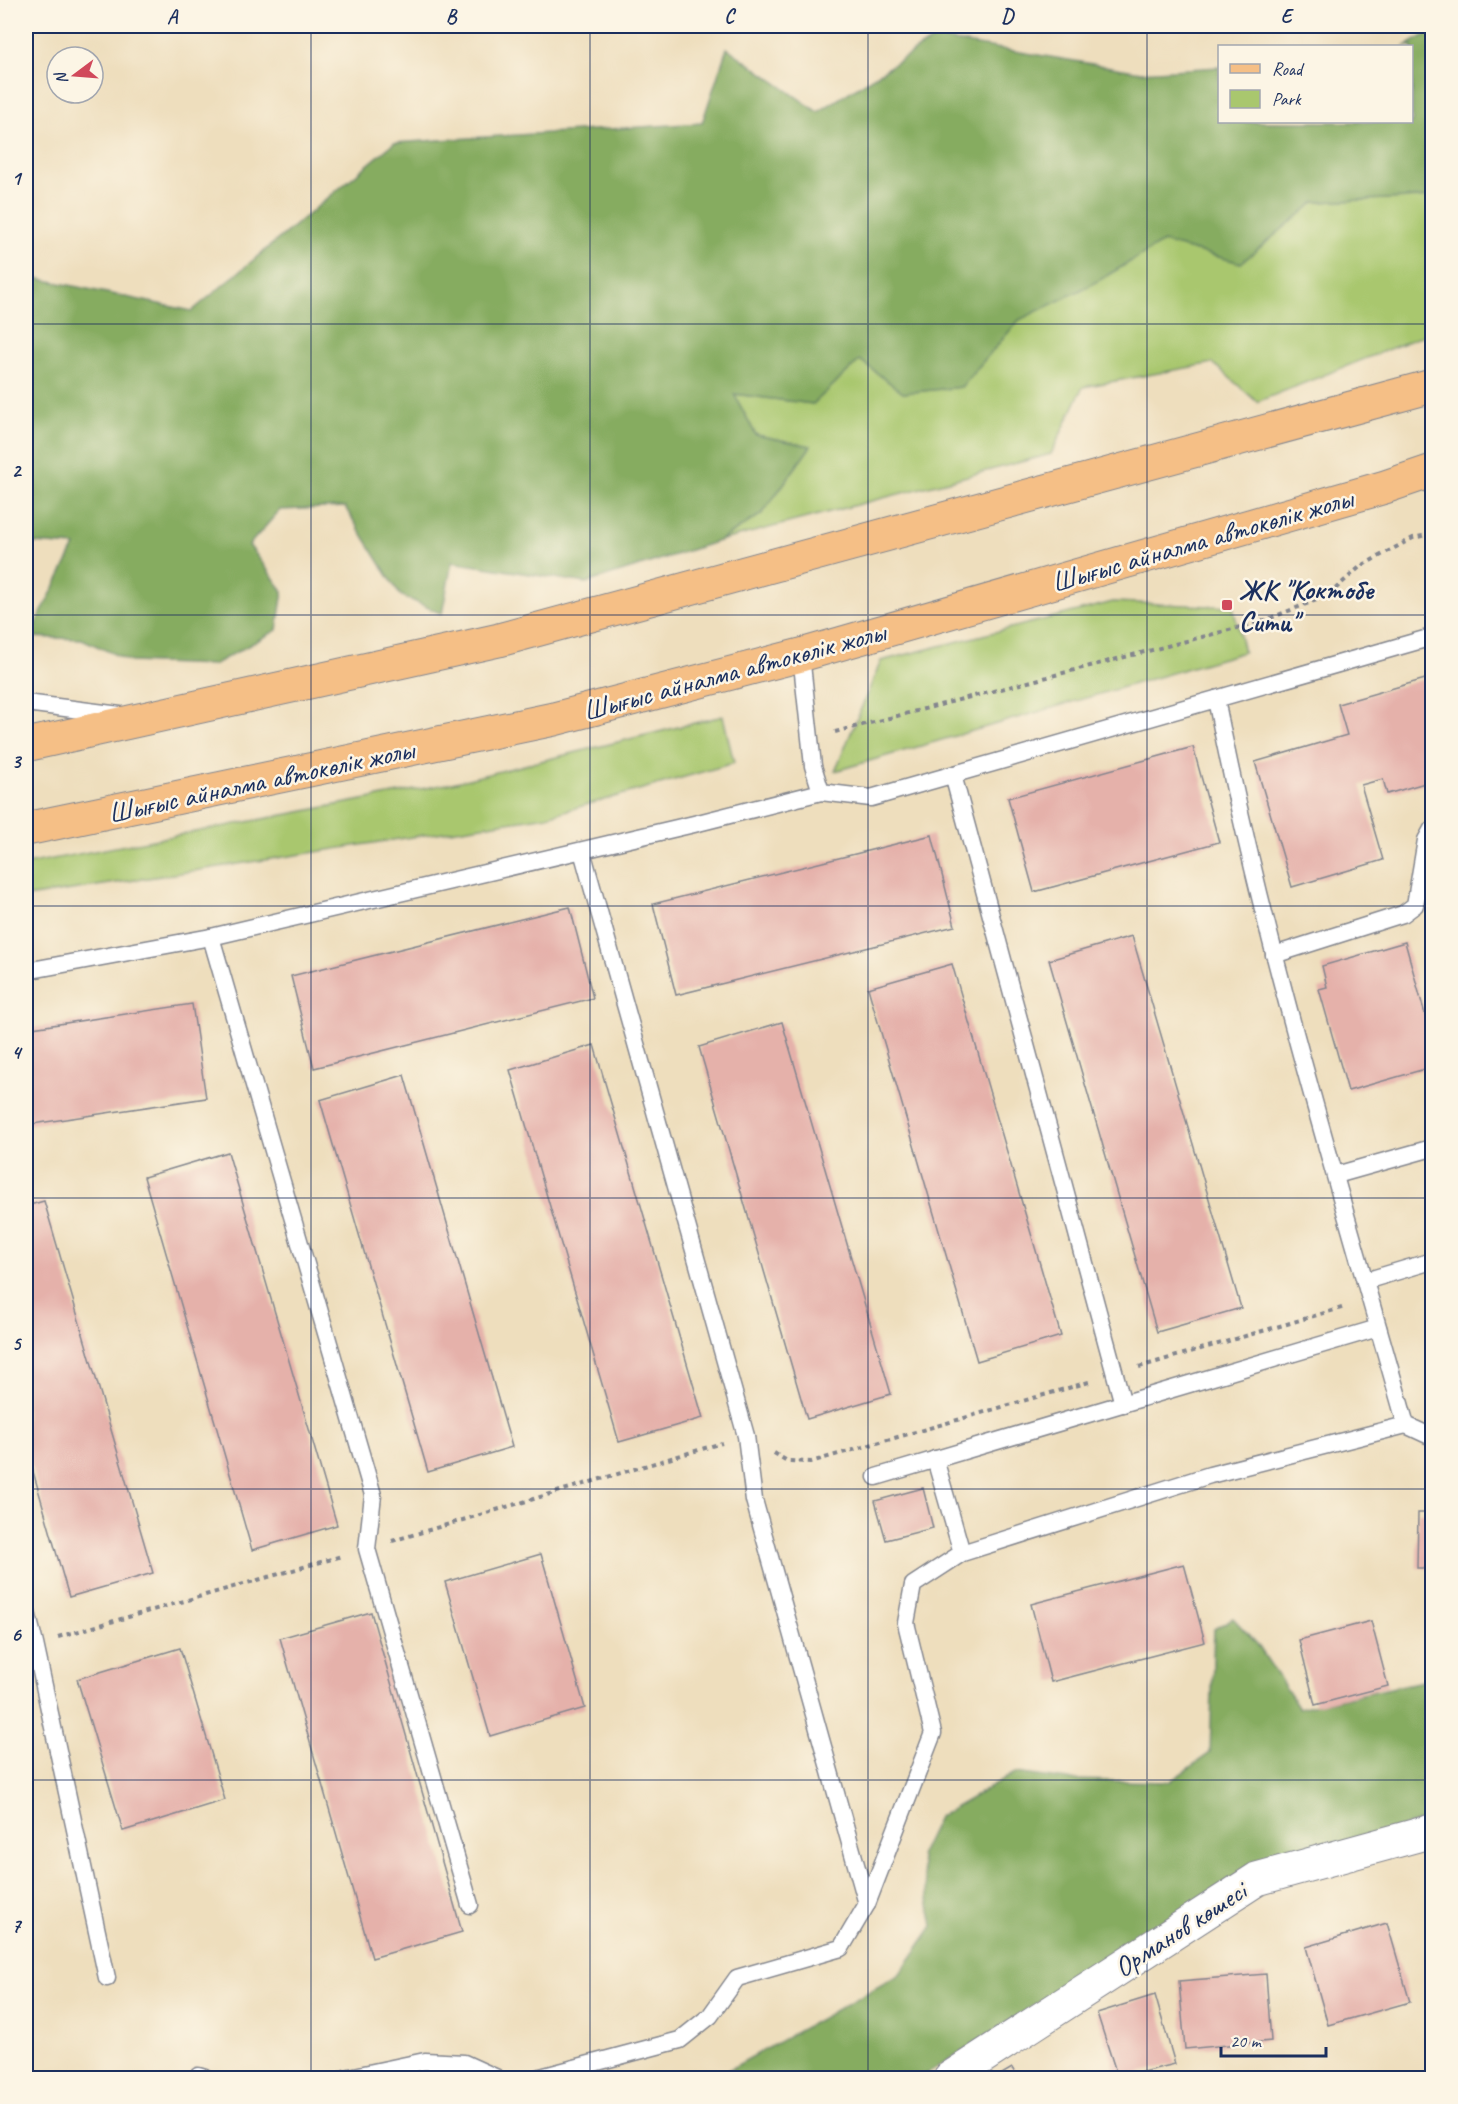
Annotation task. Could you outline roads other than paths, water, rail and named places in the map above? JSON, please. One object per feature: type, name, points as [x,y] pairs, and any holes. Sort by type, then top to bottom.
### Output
[{"type":"main road","points":[[26,746],[499,640],[1432,386]]},
{"type":"main road","name":"Шығыс айналма автокөлік жолы","points":[[26,830],[554,719],[801,655],[1385,487],[1432,471]]},
{"type":"main road","points":[[1385,487],[1432,481]]},
{"type":"street","name":"Орманов көшесі","points":[[951,2079],[1257,1879],[1432,1831]]},
{"type":"lane","points":[[26,971],[212,937],[582,851],[821,792],[871,798],[1432,637]]},
{"type":"lane","points":[[801,655],[813,766],[821,792]]},
{"type":"lane","points":[[1216,699],[1237,809],[1274,954],[1406,1425]]},
{"type":"lane","points":[[26,703],[147,718]]},
{"type":"lane","points":[[953,775],[1124,1404]]},
{"type":"lane","points":[[1274,954],[1403,914],[1415,905],[1426,840],[1432,829]]},
{"type":"lane","points":[[582,851],[746,1436],[754,1500],[867,1904]]},
{"type":"lane","points":[[212,937],[373,1495],[367,1549],[470,1905]]},
{"type":"lane","points":[[1336,1175],[1432,1148]]},
{"type":"lane","points":[[1365,1281],[1432,1262]]},
{"type":"lane","points":[[876,1477],[1378,1328]]},
{"type":"lane","points":[[537,2079],[680,2040],[710,2016],[737,1978],[841,1948],[867,1904],[933,1732],[906,1623],[913,1585],[962,1553],[1210,1475],[1406,1425],[1432,1437]]},
{"type":"lane","points":[[935,1459],[962,1553]]},
{"type":"lane","points":[[26,1608],[36,1644],[107,1978]]},
{"type":"lane","points":[[345,2079],[425,2061],[464,2063],[497,2079]]},
{"type":"place","name":"ЖК \"Коктобе Сити\"","points":[[1227,605]]}]
